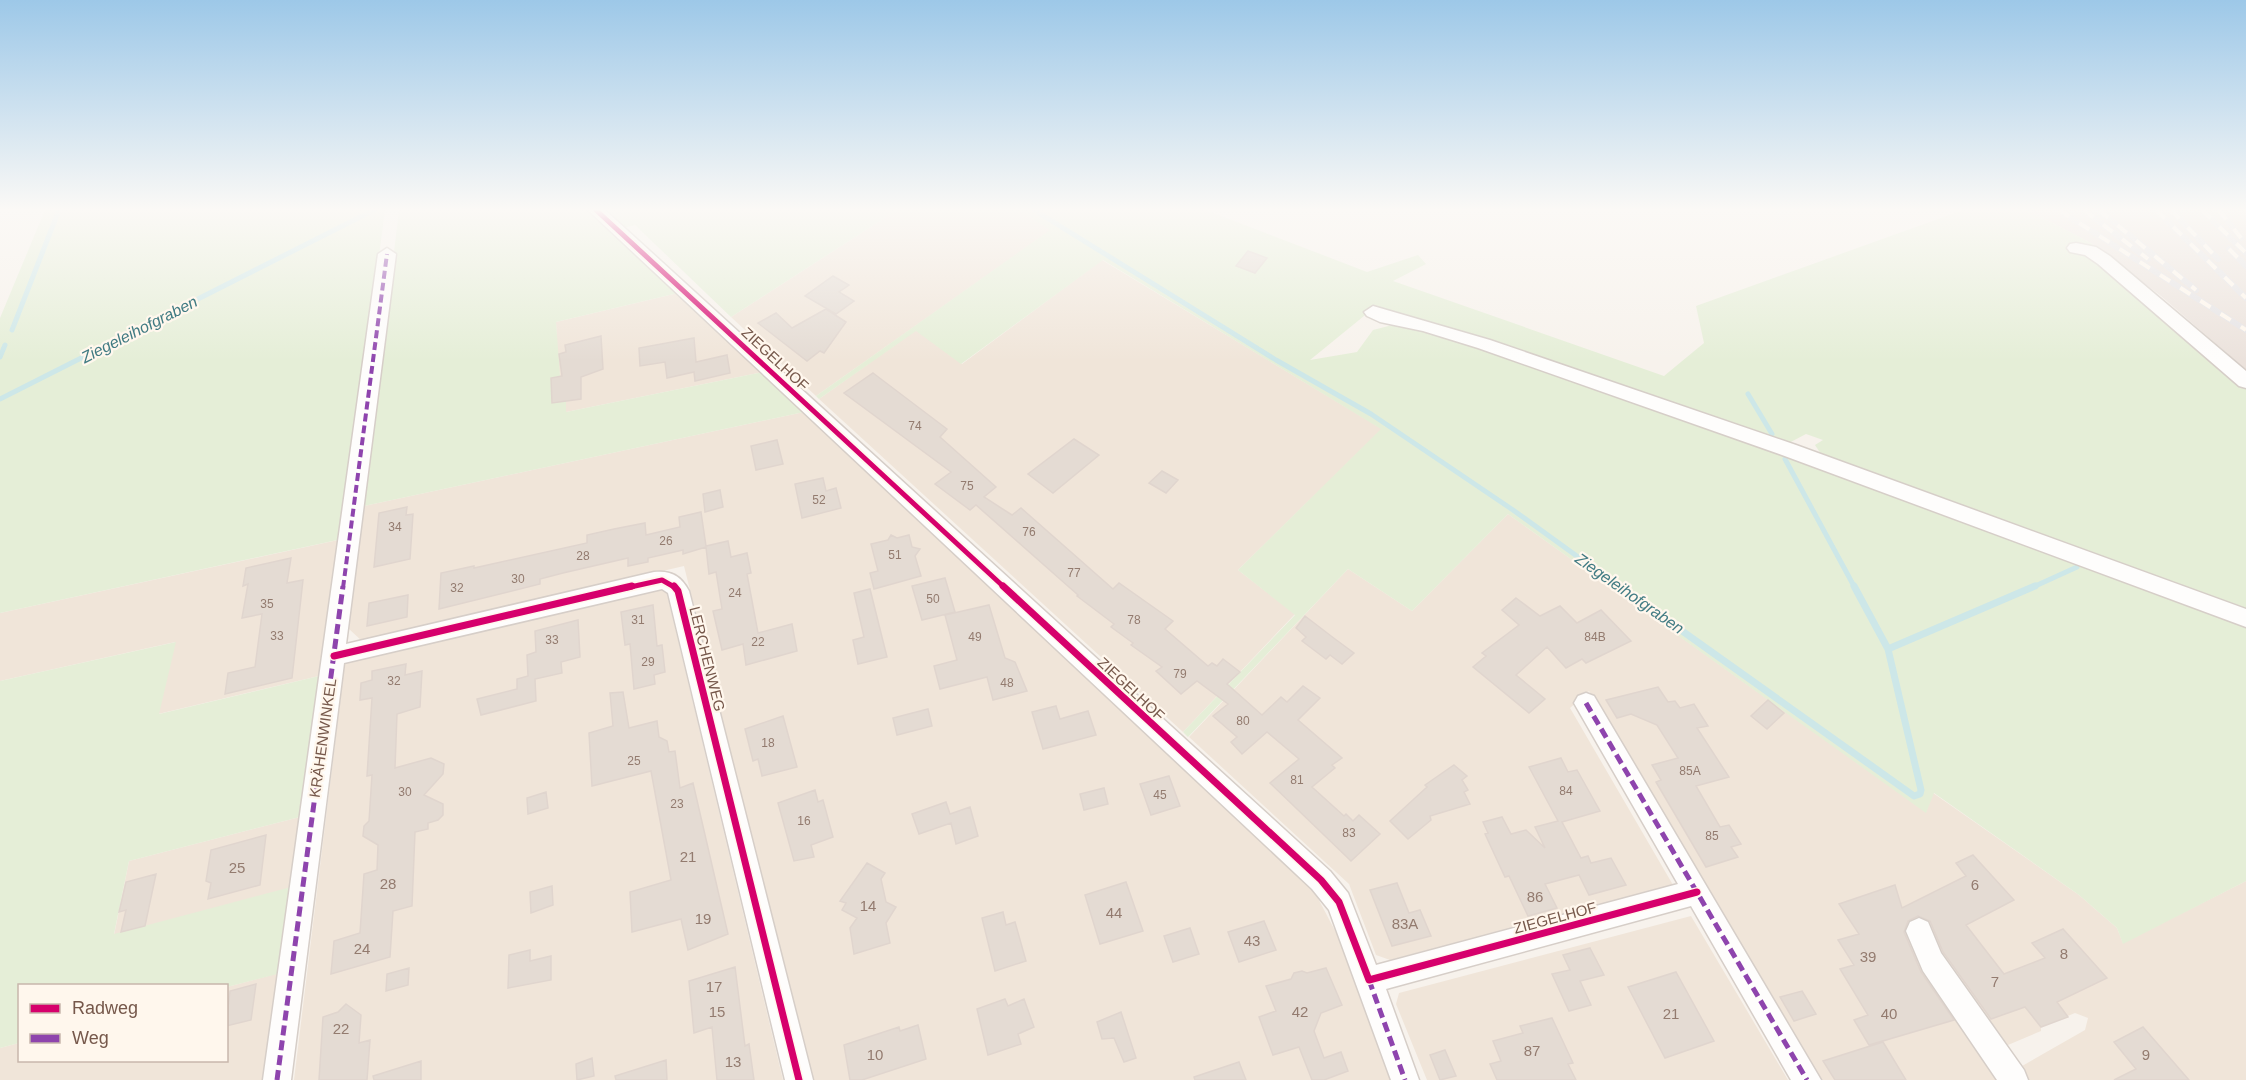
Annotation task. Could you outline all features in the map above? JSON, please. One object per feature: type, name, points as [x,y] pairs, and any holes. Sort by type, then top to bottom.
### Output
[{"type":"street","name":"KRÄHENWINKEL","points":[[277,1080],[386,260]]},
{"type":"street","name":"ZIEGELHOF","points":[[650,260],[1320,880],[1339,902],[1405,1080]]},
{"type":"street","points":[[2104,260],[2246,381]]},
{"type":"street","points":[[1373,312],[1386,318],[1425,325],[1484,344],[1778,446],[2246,618]]},
{"type":"street","name":"LERCHENWEG","points":[[334,656],[654,581],[665,579],[673,583],[678,591],[799,1080]]},
{"type":"street","points":[[1586,703],[1807,1080]]},
{"type":"street","name":"ZIEGELHOF","points":[[1369,980],[1697,892]]},
{"type":"street","points":[[1919,930],[1932,962],[2014,1080]]},
{"type":"shaded area","points":[[819,260],[1008,260],[816,396],[731,317]]},
{"type":"shaded area","points":[[1103,260],[1382,429],[1238,570],[1295,614],[1183,732],[819,399],[916,330],[962,364]]},
{"type":"shaded area","points":[[2114,260],[2246,260],[2246,370],[2161,296]]},
{"type":"shaded area","points":[[678,293],[763,372],[566,412],[558,364],[556,322]]},
{"type":"shaded area","points":[[804,412],[1312,887],[1341,942],[1391,1080],[812,1080],[684,566],[362,641],[349,629],[364,506]]},
{"type":"shaded area","points":[[1508,514],[1926,812],[1933,793],[2079,895],[2117,928],[2123,943],[2246,881],[2246,1080],[2023,1080],[2015,1070],[2085,1030],[2088,1018],[2075,1013],[2041,1027],[2041,1031],[2008,1045],[1995,1040],[1911,920],[1927,968],[2001,1080],[1822,1080],[1589,691],[1570,708],[1673,885],[1390,960],[1376,955],[1349,884],[1189,737],[1348,569],[1412,611]]},
{"type":"shaded area","points":[[338,540],[319,676],[158,714],[175,642],[0,681],[0,613]]},
{"type":"shaded area","points":[[663,588],[666,590],[783,1080],[294,1080],[345,662]]},
{"type":"shaded area","points":[[300,817],[290,888],[114,935],[129,861]]},
{"type":"shaded area","points":[[1691,916],[1788,1080],[1427,1080],[1396,1004],[1399,993]]},
{"type":"shaded area","points":[[279,973],[265,1080],[0,1080],[0,1048],[18,1043],[18,1062],[228,1062],[228,987]]},
{"type":"green space","points":[[24,260],[378,260],[342,539],[0,613],[0,318]]},
{"type":"green space","points":[[393,260],[643,260],[678,293],[556,322],[561,389],[566,388],[566,412],[763,372],[804,412],[364,506]]},
{"type":"green space","points":[[672,260],[819,260],[731,317]]},
{"type":"green space","points":[[1007,260],[1102,260],[961,364],[916,331],[819,399],[816,396]]},
{"type":"green space","points":[[1104,260],[1337,260],[1367,272],[1402,260],[1423,260],[1426,264],[1393,281],[1664,376],[1704,343],[1696,306],[1823,260],[2098,260],[2246,387],[2246,613],[1823,457],[1815,445],[1823,440],[1806,434],[1785,445],[1375,307],[1310,360],[1357,352],[1373,330],[1400,323],[1545,368],[2246,624],[2246,881],[2123,944],[2117,928],[2079,895],[1934,793],[1926,813],[1508,514],[1412,611],[1348,569],[1188,737],[1183,732],[1295,615],[1238,570],[1381,429]]},
{"type":"green space","points":[[176,642],[159,714],[319,676],[300,817],[129,861],[114,934],[295,886],[285,972],[228,987],[228,984],[18,984],[18,1043],[0,1048],[0,681]]},
{"type":"building","points":[[1240,260],[1265,260],[1255,273],[1236,266]]},
{"type":"building","points":[[833,276],[849,285],[839,292],[854,301],[836,314],[805,296]]},
{"type":"building","points":[[826,309],[846,322],[824,353],[820,351],[807,361],[758,323],[776,313],[792,328]]},
{"type":"building","points":[[601,336],[603,369],[581,377],[581,399],[552,403],[551,378],[562,376],[559,354],[566,352],[565,345]]},
{"type":"building","points":[[694,338],[696,362],[727,355],[730,373],[695,381],[694,372],[667,378],[665,362],[640,366],[639,348]]},
{"type":"building","points":[[873,373],[947,429],[940,437],[996,487],[984,497],[1012,515],[1021,508],[1113,589],[1119,583],[1173,621],[1165,629],[1208,666],[1212,663],[1217,666],[1223,659],[1240,672],[1227,684],[1262,715],[1281,697],[1287,702],[1303,686],[1320,698],[1298,720],[1342,758],[1332,765],[1335,768],[1312,787],[1344,816],[1346,814],[1353,821],[1359,815],[1380,834],[1351,861],[1270,783],[1299,759],[1267,732],[1242,754],[1231,742],[1237,737],[1213,716],[1228,704],[1197,681],[1181,694],[1156,671],[1162,667],[1131,645],[1133,643],[1111,627],[1114,624],[1077,596],[976,505],[970,510],[935,484],[951,472],[844,393]]},
{"type":"building","points":[[1074,439],[1099,455],[1053,493],[1028,474]]},
{"type":"building","points":[[777,440],[783,464],[756,470],[751,446]]},
{"type":"building","points":[[1162,471],[1178,480],[1166,493],[1149,483]]},
{"type":"building","points":[[823,478],[826,491],[836,488],[841,508],[802,518],[795,484]]},
{"type":"building","points":[[720,490],[723,507],[705,512],[703,494]]},
{"type":"building","points":[[407,507],[406,515],[413,514],[410,559],[374,567],[379,513]]},
{"type":"building","points":[[701,512],[706,546],[728,541],[731,557],[747,553],[751,573],[747,574],[758,633],[792,624],[797,651],[746,665],[743,644],[722,650],[713,611],[722,609],[716,572],[709,574],[706,547],[683,554],[683,550],[648,558],[648,562],[628,566],[628,558],[563,573],[540,579],[540,584],[439,609],[441,573],[587,543],[587,535],[645,523],[646,535],[680,527],[679,517]]},
{"type":"building","points":[[891,535],[897,538],[909,535],[912,547],[920,549],[915,556],[921,576],[874,589],[870,573],[878,571],[871,544],[888,540]]},
{"type":"building","points":[[291,558],[287,583],[303,580],[292,678],[225,694],[228,673],[255,667],[262,614],[242,618],[248,584],[243,586],[246,568]]},
{"type":"building","points":[[945,578],[955,612],[922,620],[912,586]]},
{"type":"building","points":[[870,589],[887,657],[858,664],[853,640],[864,637],[854,593]]},
{"type":"building","points":[[408,595],[407,617],[367,626],[369,603]]},
{"type":"building","points":[[1516,598],[1540,616],[1560,606],[1577,623],[1601,610],[1631,641],[1586,663],[1582,659],[1566,668],[1547,647],[1516,675],[1545,699],[1529,713],[1473,667],[1486,656],[1482,653],[1519,625],[1502,610]]},
{"type":"building","points":[[653,605],[657,646],[662,645],[665,672],[654,675],[655,684],[634,689],[630,644],[625,645],[621,612]]},
{"type":"building","points":[[989,605],[1005,658],[1015,662],[1027,691],[993,700],[987,677],[940,689],[934,666],[957,660],[945,615]]},
{"type":"building","points":[[1305,616],[1354,653],[1342,664],[1330,655],[1326,659],[1302,641],[1306,637],[1296,628]]},
{"type":"building","points":[[578,620],[580,657],[561,662],[562,673],[535,679],[536,701],[481,715],[477,699],[517,689],[517,679],[528,676],[527,655],[536,652],[535,631]]},
{"type":"building","points":[[406,664],[405,675],[422,671],[420,707],[397,714],[395,768],[431,758],[444,764],[443,774],[424,795],[443,804],[443,815],[438,820],[428,823],[428,829],[415,832],[412,906],[393,911],[390,957],[331,974],[334,941],[360,933],[364,874],[377,870],[378,845],[363,836],[364,826],[369,821],[372,775],[367,776],[372,698],[360,700],[361,683],[372,680],[372,671]]},
{"type":"building","points":[[1658,687],[1668,702],[1675,701],[1680,708],[1694,704],[1708,726],[1697,728],[1729,777],[1696,786],[1720,827],[1729,825],[1741,844],[1731,847],[1738,857],[1706,867],[1656,782],[1661,780],[1652,765],[1678,758],[1657,725],[1631,714],[1617,718],[1606,700]]},
{"type":"building","points":[[623,692],[629,728],[657,721],[659,737],[667,741],[669,752],[675,751],[680,788],[693,783],[728,934],[688,950],[681,919],[632,932],[630,892],[671,880],[651,771],[592,786],[589,733],[613,726],[610,693]]},
{"type":"building","points":[[1768,700],[1784,713],[1767,729],[1751,716]]},
{"type":"building","points":[[1056,706],[1060,719],[1088,711],[1096,735],[1043,749],[1032,712]]},
{"type":"building","points":[[928,709],[932,726],[897,735],[893,718]]},
{"type":"building","points":[[783,716],[797,767],[762,776],[758,759],[753,761],[745,729]]},
{"type":"building","points":[[1561,758],[1568,772],[1577,770],[1600,811],[1562,822],[1581,858],[1588,856],[1591,863],[1611,858],[1626,885],[1589,895],[1579,875],[1545,884],[1557,908],[1528,916],[1509,876],[1505,877],[1485,834],[1488,833],[1483,822],[1502,817],[1511,834],[1526,830],[1545,848],[1535,827],[1558,821],[1529,767]]},
{"type":"building","points":[[1454,765],[1467,776],[1462,780],[1468,790],[1464,792],[1470,804],[1430,816],[1431,820],[1408,839],[1390,821],[1427,787],[1425,785]]},
{"type":"building","points":[[1169,776],[1180,806],[1151,815],[1140,784]]},
{"type":"building","points":[[1104,788],[1108,804],[1084,810],[1080,794]]},
{"type":"building","points":[[815,790],[818,802],[823,800],[833,837],[811,845],[814,857],[794,861],[778,803]]},
{"type":"building","points":[[546,792],[548,808],[528,814],[527,798]]},
{"type":"building","points":[[946,802],[950,814],[970,807],[978,836],[956,844],[951,823],[919,834],[912,814]]},
{"type":"building","points":[[266,835],[260,885],[208,899],[211,883],[206,881],[211,850]]},
{"type":"building","points":[[1973,855],[2014,900],[1966,925],[2004,974],[2045,958],[2032,943],[2063,929],[2107,978],[2057,1002],[2068,1017],[2041,1027],[2025,1007],[1991,1019],[1943,952],[1930,921],[1918,916],[1908,921],[1904,932],[1921,972],[1954,1020],[1869,1045],[1854,1020],[1868,1015],[1840,969],[1854,965],[1838,940],[1859,934],[1839,904],[1895,885],[1902,908],[1966,876],[1956,863]]},
{"type":"building","points":[[867,863],[885,873],[881,879],[886,902],[896,907],[886,923],[890,943],[854,954],[850,928],[857,918],[842,910],[846,903],[840,901]]},
{"type":"building","points":[[156,874],[145,926],[121,932],[126,910],[119,912],[126,882]]},
{"type":"building","points":[[1126,882],[1143,931],[1100,944],[1085,895]]},
{"type":"building","points":[[1397,883],[1409,913],[1420,910],[1431,936],[1392,946],[1370,890]]},
{"type":"building","points":[[552,886],[553,905],[531,913],[530,892]]},
{"type":"building","points":[[1003,912],[1006,925],[1015,922],[1026,961],[995,971],[982,918]]},
{"type":"building","points":[[1264,921],[1276,950],[1239,962],[1228,932]]},
{"type":"building","points":[[1190,928],[1199,954],[1173,962],[1164,936]]},
{"type":"building","points":[[1590,948],[1604,975],[1580,981],[1591,1005],[1569,1011],[1552,974],[1570,970],[1563,955]]},
{"type":"building","points":[[530,950],[530,961],[551,956],[551,980],[508,988],[509,955]]},
{"type":"building","points":[[735,967],[745,1046],[749,1044],[754,1080],[717,1080],[712,1027],[694,1033],[689,981]]},
{"type":"building","points":[[409,968],[408,985],[386,991],[387,974]]},
{"type":"building","points":[[1326,968],[1342,1005],[1321,1013],[1314,1031],[1324,1058],[1341,1052],[1348,1071],[1324,1080],[1312,1080],[1299,1047],[1273,1055],[1259,1017],[1276,1011],[1266,986],[1291,979],[1294,973],[1302,971],[1307,973]]},
{"type":"building","points":[[1676,972],[1714,1041],[1665,1058],[1628,987]]},
{"type":"building","points":[[256,984],[251,1020],[228,1026],[230,991]]},
{"type":"building","points":[[1802,991],[1816,1014],[1794,1021],[1780,997]]},
{"type":"building","points":[[1005,999],[1008,1006],[1024,999],[1034,1027],[1018,1034],[1021,1044],[988,1055],[977,1009]]},
{"type":"building","points":[[346,1004],[361,1015],[359,1043],[370,1040],[367,1080],[319,1080],[323,1017],[338,1012]]},
{"type":"building","points":[[1121,1012],[1136,1058],[1124,1062],[1114,1038],[1102,1039],[1097,1022]]},
{"type":"building","points":[[1552,1018],[1573,1063],[1568,1064],[1576,1080],[1497,1080],[1490,1064],[1501,1061],[1493,1041],[1523,1033],[1520,1026]]},
{"type":"building","points":[[918,1025],[926,1059],[862,1080],[850,1080],[844,1045],[899,1027],[900,1031]]},
{"type":"building","points":[[2143,1027],[2189,1080],[2114,1080],[2136,1069],[2114,1042]]},
{"type":"building","points":[[1883,1042],[1906,1080],[1835,1080],[1823,1061]]},
{"type":"building","points":[[1445,1050],[1456,1076],[1440,1080],[1430,1055]]},
{"type":"building","points":[[592,1058],[594,1076],[577,1080],[576,1064]]},
{"type":"building","points":[[666,1060],[667,1080],[616,1080],[615,1076]]},
{"type":"building","points":[[421,1061],[421,1080],[374,1080],[373,1076]]},
{"type":"building","points":[[1239,1062],[1246,1080],[1195,1080],[1194,1077]]},
{"type":"waterway","points":[[12,330],[39,260]]},
{"type":"waterway","name":"Ziegeleihofgraben","points":[[0,399],[274,260]]},
{"type":"waterway","name":"Ziegeleihofgraben","points":[[1115,260],[1276,360],[1371,414],[1513,510],[1621,588]]},
{"type":"waterway","points":[[0,357],[5,345]]},
{"type":"waterway","points":[[1748,394],[1772,434]]},
{"type":"waterway","points":[[1785,459],[1855,588]]},
{"type":"waterway","name":"Ziegeleihofgraben","points":[[2031,588],[2077,567]]},
{"type":"waterway","name":"Ziegeleihofgraben","points":[[1619,586],[1914,796],[1920,794],[1921,790],[1888,649]]},
{"type":"waterway","points":[[1854,586],[1888,649]]},
{"type":"waterway","name":"Ziegeleihofgraben","points":[[1888,649],[2035,586]]},
{"type":"railway","points":[[2138,260],[2246,330]]},
{"type":"railway","points":[[2160,260],[2196,290]]},
{"type":"railway","points":[[2208,260],[2246,298]]},
{"type":"railway","points":[[2240,260],[2246,266]]},
{"type":"marked path","points":[[277,1080],[386,260]]},
{"type":"marked path","points":[[1586,703],[1807,1080]]},
{"type":"marked path","points":[[1369,980],[1405,1080]]},
{"type":"cycle path","points":[[651,260],[1321,880],[1339,902],[1369,980],[1697,892]]},
{"type":"cycle path","points":[[334,656],[654,581],[670,582],[678,591],[799,1080]]}]
